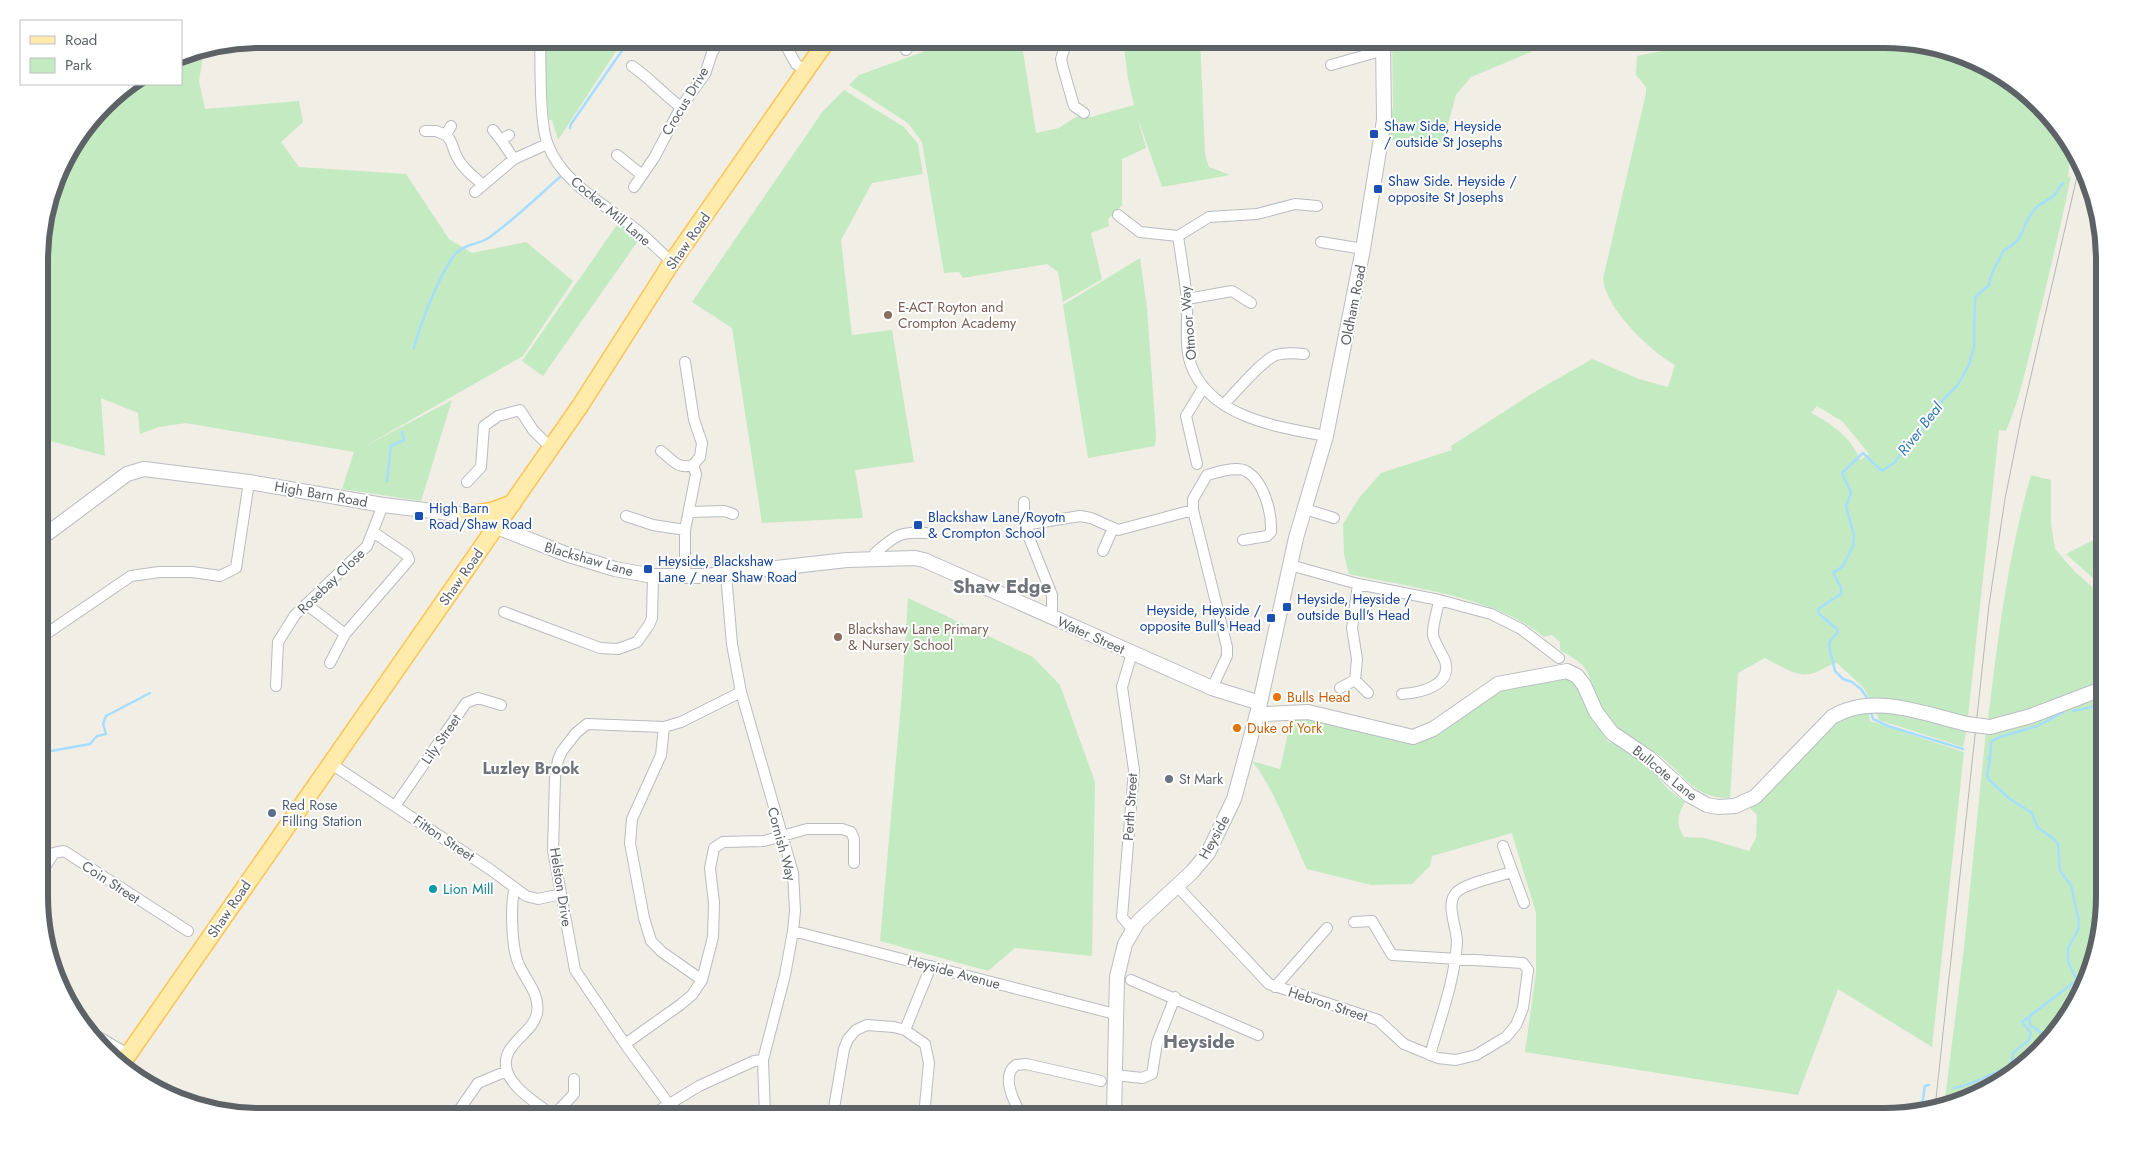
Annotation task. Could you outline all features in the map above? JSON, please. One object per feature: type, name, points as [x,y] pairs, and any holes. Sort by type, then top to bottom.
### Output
[{"type":"main road","name":"Shaw Road","points":[[125,1058],[551,448],[672,262],[822,48]]},
{"type":"main road","points":[[466,515],[492,511],[513,503]]},
{"type":"street","name":"Cocker Mill Lane","points":[[540,48],[544,123],[547,144],[570,178],[646,237],[672,262]]},
{"type":"street","name":"Crocus Drive","points":[[634,187],[681,107],[705,74],[715,48]]},
{"type":"street","points":[[787,48],[796,64],[806,70]]},
{"type":"street","points":[[1063,48],[1061,58],[1074,106],[1084,113]]},
{"type":"street","points":[[1331,65],[1374,48]]},
{"type":"street","name":"Oldham Road","points":[[1290,565],[1326,436],[1364,249],[1384,120],[1384,48]]},
{"type":"street","points":[[632,66],[654,81],[667,96],[681,107]]},
{"type":"street","points":[[493,130],[505,138],[514,159]]},
{"type":"street","points":[[425,131],[448,131],[456,156],[478,188],[514,159],[547,144]]},
{"type":"street","points":[[617,155],[642,175]]},
{"type":"street","points":[[1118,215],[1140,232],[1178,236],[1209,217],[1257,214],[1295,204],[1318,206]]},
{"type":"street","name":"Otmoor Way","points":[[1178,236],[1187,299],[1190,364],[1203,388],[1224,404],[1252,419],[1326,436]]},
{"type":"street","points":[[1321,242],[1364,249]]},
{"type":"street","points":[[1187,299],[1232,291],[1251,303]]},
{"type":"street","points":[[1224,404],[1248,378],[1274,356],[1290,353],[1304,354]]},
{"type":"street","points":[[661,451],[675,464],[684,466],[693,465],[700,457],[702,443],[694,420],[685,362]]},
{"type":"street","points":[[1197,464],[1186,416],[1203,388]]},
{"type":"street","points":[[467,482],[481,466],[484,426],[498,416],[520,410],[533,430],[551,448]]},
{"type":"street","points":[[685,577],[685,530],[696,474],[693,465]]},
{"type":"street","name":"High Barn Road","points":[[48,533],[127,474],[144,470],[249,482],[383,505],[466,515],[496,526]]},
{"type":"street","points":[[1212,688],[1227,656],[1227,647],[1193,510],[1193,499],[1207,475],[1234,470],[1246,471],[1261,488],[1272,532],[1266,536],[1243,540]]},
{"type":"street","points":[[48,633],[131,576],[159,572],[192,572],[220,576],[236,568],[249,482]]},
{"type":"street","points":[[1024,502],[1024,525],[1052,595],[1052,618]]},
{"type":"street","name":"Rosebay Close","points":[[276,686],[278,642],[296,615],[306,604],[367,546],[383,505]]},
{"type":"street","points":[[1305,509],[1334,518]]},
{"type":"street","points":[[1024,525],[1067,516],[1080,516],[1091,518],[1116,529],[1193,510]]},
{"type":"street","points":[[690,512],[724,511],[732,514]]},
{"type":"street","points":[[626,516],[647,524],[685,530]]},
{"type":"street","name":"Blackshaw Lane","points":[[496,526],[566,554],[615,569],[653,576],[685,577],[726,574],[874,558],[906,557],[924,560]]},
{"type":"street","points":[[1103,551],[1116,529]]},
{"type":"street","points":[[874,558],[875,553],[900,533],[908,531],[926,532]]},
{"type":"street","points":[[330,663],[346,634],[409,560],[407,555],[373,532]]},
{"type":"street","name":"Water Street","points":[[924,560],[1052,618],[1259,707]]},
{"type":"street","points":[[1290,565],[1358,584],[1473,608],[1507,620],[1534,637],[1559,658]]},
{"type":"street","name":"Heyside","points":[[1114,1108],[1115,1014],[1120,962],[1125,944],[1132,929],[1200,863],[1221,828],[1234,799],[1259,707],[1290,565]]},
{"type":"street","name":"Cornish Way","points":[[726,574],[732,644],[741,692],[773,810],[783,836],[793,873],[795,911],[793,931],[763,1060],[765,1108]]},
{"type":"street","points":[[504,612],[600,648],[618,649],[636,642],[649,625],[652,618],[653,576]]},
{"type":"street","points":[[1355,680],[1357,659],[1352,628],[1358,584]]},
{"type":"street","points":[[1402,694],[1428,690],[1437,684],[1446,670],[1446,663],[1433,635],[1439,600]]},
{"type":"street","points":[[306,604],[346,634]]},
{"type":"street","name":"Perth Street","points":[[1132,653],[1122,687],[1134,770],[1122,918],[1132,929]]},
{"type":"street","name":"Bullcote Lane","points":[[1259,707],[1265,714],[1308,712],[1413,737],[1433,729],[1498,684],[1566,671],[1577,676],[1584,685],[1596,712],[1612,732],[1649,758],[1689,795],[1707,805],[1718,807],[1735,806],[1754,797],[1769,784],[1825,723],[1846,708],[1860,705],[1889,706],[1967,724],[1990,726],[2031,716],[2096,691]]},
{"type":"street","points":[[1340,688],[1355,680]]},
{"type":"street","points":[[1355,680],[1368,693]]},
{"type":"street","name":"Helston Drive","points":[[668,1103],[575,970],[553,850],[555,777],[562,751],[580,728],[587,724],[664,727],[681,722],[741,692]]},
{"type":"street","name":"Lily Street","points":[[395,806],[466,703],[478,698],[501,705]]},
{"type":"street","points":[[664,727],[661,755],[632,819],[630,843],[644,918],[652,941],[662,952],[702,980]]},
{"type":"street","name":"Fitton Street","points":[[330,763],[526,896],[538,899],[561,894]]},
{"type":"street","points":[[625,1044],[680,1005],[692,995],[702,980],[713,937],[714,903],[710,868],[712,852],[723,842],[764,841],[807,829],[848,830],[854,838],[854,863]]},
{"type":"street","points":[[1503,846],[1524,903]]},
{"type":"street","name":"Coin Street","points":[[48,862],[54,853],[64,852],[188,931]]},
{"type":"street","points":[[1430,1055],[1455,960],[1457,931],[1452,905],[1455,892],[1512,872]]},
{"type":"street","name":"Hebron Street","points":[[1176,885],[1269,984],[1378,1020],[1404,1044],[1430,1055],[1456,1060],[1476,1055],[1506,1037],[1516,1025],[1523,1008],[1528,970],[1523,963],[1455,960]]},
{"type":"street","points":[[515,888],[513,920],[516,957],[538,1006],[534,1021],[509,1051],[506,1061],[512,1082],[543,1108]]},
{"type":"street","points":[[1354,922],[1372,921],[1392,955],[1455,960]]},
{"type":"street","points":[[1275,987],[1327,928]]},
{"type":"street","name":"Heyside Avenue","points":[[793,931],[1115,1014]]},
{"type":"street","points":[[905,1030],[931,966]]},
{"type":"street","points":[[1131,980],[1175,997],[1258,1035]]},
{"type":"street","points":[[1115,1075],[1142,1078],[1152,1074],[1157,1043],[1175,997]]},
{"type":"street","points":[[834,1108],[844,1049],[852,1034],[867,1025],[894,1026],[905,1030],[925,1044],[928,1054],[925,1108]]},
{"type":"street","points":[[661,1108],[729,1072],[754,1061],[763,1060]]},
{"type":"street","points":[[1018,1108],[1011,1091],[1010,1074],[1013,1067],[1026,1064],[1101,1081]]},
{"type":"street","points":[[460,1108],[478,1082],[508,1071]]},
{"type":"street","points":[[561,1108],[574,1094],[574,1079]]},
{"type":"green space","points":[[543,48],[618,48],[558,140],[552,120],[549,120]]},
{"type":"green space","points":[[934,48],[1022,48],[1036,133],[1059,128],[1076,117],[1091,117],[1134,105],[1124,48],[1200,48],[1205,154],[1209,167],[1230,175],[1162,187],[1137,116],[1146,148],[1122,159],[1122,205],[1108,219],[1109,226],[1091,233],[1102,279],[1063,302],[1058,272],[1047,264],[963,278],[959,272],[944,273],[922,142],[908,123],[849,85],[859,75]]},
{"type":"green space","points":[[1392,48],[1538,49],[1471,77],[1456,95],[1443,142],[1388,140],[1393,106]]},
{"type":"green space","points":[[1676,48],[1897,48],[1938,55],[1977,69],[2013,91],[2052,130],[2070,159],[2068,178],[2071,176],[2025,372],[2015,408],[2006,431],[1999,430],[1968,717],[1870,700],[1863,687],[1837,663],[1814,673],[1799,674],[1765,658],[1738,673],[1730,798],[1707,795],[1691,784],[1660,756],[1626,734],[1608,717],[1601,706],[1583,665],[1560,650],[1560,642],[1552,635],[1544,637],[1524,623],[1501,612],[1451,595],[1349,574],[1344,554],[1343,524],[1359,498],[1381,473],[1452,450],[1451,446],[1533,393],[1592,359],[1639,379],[1668,387],[1675,365],[1653,350],[1631,328],[1612,303],[1603,279],[1646,93],[1646,87],[1636,75],[1637,56]],"holes":[[[1817,406],[1843,422],[1869,454],[1860,460],[1852,444],[1840,432],[1811,413]]]},
{"type":"green space","points":[[203,56],[199,81],[205,109],[299,101],[303,122],[281,142],[299,167],[406,174],[449,239],[472,253],[526,242],[573,281],[523,356],[360,449],[452,400],[421,501],[342,489],[354,452],[186,423],[159,427],[140,434],[138,413],[101,398],[105,456],[48,440],[48,246],[52,218],[59,191],[69,166],[91,130],[120,100],[139,85],[182,85],[182,62],[191,59]]},
{"type":"green space","points":[[844,90],[904,127],[918,144],[923,174],[872,183],[841,240],[852,335],[892,330],[914,462],[855,470],[863,518],[762,523],[732,328],[692,302],[823,111]]},
{"type":"green space","points":[[619,222],[640,238],[543,376],[522,361]]},
{"type":"green space","points":[[1140,258],[1147,308],[1156,435],[1155,446],[1088,458],[1063,305]]},
{"type":"green space","points":[[2031,475],[2051,480],[2051,524],[2055,549],[2075,572],[2096,590],[2096,685],[2017,713],[1988,719],[2000,627],[2023,505]]},
{"type":"green space","points":[[2096,539],[2096,581],[2066,554]]},
{"type":"green space","points":[[908,598],[1033,657],[1060,685],[1095,782],[1092,956],[1015,948],[988,971],[880,941],[902,692]]},
{"type":"green space","points":[[1566,677],[1573,680],[1578,687],[1607,741],[1636,753],[1668,789],[1685,802],[1679,820],[1679,828],[1684,837],[1705,838],[1749,851],[1756,838],[1757,815],[1749,807],[1830,723],[1868,709],[1870,721],[1964,752],[1932,1047],[1838,989],[1798,1095],[1525,1052],[1536,973],[1536,913],[1512,833],[1432,856],[1430,866],[1412,884],[1371,885],[1307,869],[1266,781],[1251,761],[1280,769],[1291,719],[1313,720],[1415,741],[1501,690]]},
{"type":"green space","points":[[2096,695],[2096,896],[2094,923],[2079,977],[2067,1002],[2052,1025],[2013,1064],[1977,1086],[1945,1098],[1964,948],[1986,731]]},
{"type":"green space","points":[[1874,710],[1884,710],[1967,728],[1963,747],[1879,720]]},
{"type":"waterway","points":[[570,128],[624,48]]},
{"type":"waterway","points":[[414,348],[432,298],[444,272],[456,253],[464,247],[490,237],[560,177]]},
{"type":"waterway","name":"River Beal","points":[[1867,698],[1861,689],[1852,682],[1843,679],[1835,671],[1829,646],[1830,641],[1838,632],[1819,614],[1818,609],[1841,594],[1841,587],[1833,573],[1843,566],[1853,546],[1854,535],[1846,506],[1851,493],[1842,473],[1863,453],[1882,471],[1894,463],[1927,423],[1933,410],[1957,386],[1969,365],[1974,347],[1975,297],[1989,285],[2003,251],[2017,241],[2035,209],[2054,195],[2063,183]]},
{"type":"waterway","points":[[387,481],[391,446],[404,440],[402,432]]},
{"type":"waterway","points":[[48,752],[90,744],[97,736],[106,734],[103,724],[106,716],[150,693]]},
{"type":"waterway","points":[[2073,711],[2096,707]]},
{"type":"waterway","name":"River Beal","points":[[1871,712],[1873,719],[1888,726],[1963,749]]},
{"type":"waterway","points":[[1990,760],[1991,742],[1997,738],[2037,726],[2064,712]]},
{"type":"waterway","name":"River Beal","points":[[1988,758],[1990,760],[1987,776],[1989,780],[2010,799],[2032,813],[2037,827],[2058,844],[2060,871],[2071,885],[2079,922],[2078,930],[2068,948],[2068,962],[2077,980],[2022,1022],[2031,1033],[2029,1040],[2013,1053],[2011,1065]]},
{"type":"waterway","points":[[2029,1017],[2030,1025],[2044,1034]]},
{"type":"waterway","name":"River Beal","points":[[1954,1088],[1976,1082],[2008,1067]]},
{"type":"waterway","name":"River Beal","points":[[1922,1104],[1925,1086],[1929,1085]]},
{"type":"tram line","points":[[1936,1101],[1989,605],[2005,499],[2021,419],[2078,174]]},
{"type":"place","name":"Shaw Side, Heyside / outside St Josephs","points":[[1374,134]]},
{"type":"place","name":"Shaw Side. Heyside / opposite St Josephs","points":[[1378,189]]},
{"type":"place","name":"E-ACT Royton and Crompton Academy","points":[[888,315]]},
{"type":"place","name":"High Barn Road/Shaw Road","points":[[419,516]]},
{"type":"place","name":"Blackshaw Lane/Royotn & Crompton School","points":[[918,525]]},
{"type":"place","name":"Heyside, Blackshaw Lane / near Shaw Road","points":[[648,569]]},
{"type":"place","name":"Heyside, Heyside / outside Bull's Head","points":[[1287,607]]},
{"type":"place","name":"Heyside, Heyside / opposite Bull's Head","points":[[1271,618]]},
{"type":"place","name":"Blackshaw Lane Primary & Nursery School","points":[[838,637]]},
{"type":"place","name":"Bulls Head","points":[[1277,697]]},
{"type":"place","name":"Duke of York","points":[[1237,728]]},
{"type":"place","name":"St Mark","points":[[1169,779]]},
{"type":"place","name":"Red Rose Filling Station","points":[[272,813]]},
{"type":"place","name":"Lion Mill","points":[[433,889]]},
{"type":"district","name":"Shaw Edge","points":[[1002,586]]},
{"type":"district","name":"Luzley Brook","points":[[531,768]]},
{"type":"district","name":"Heyside","points":[[1199,1041]]}]
